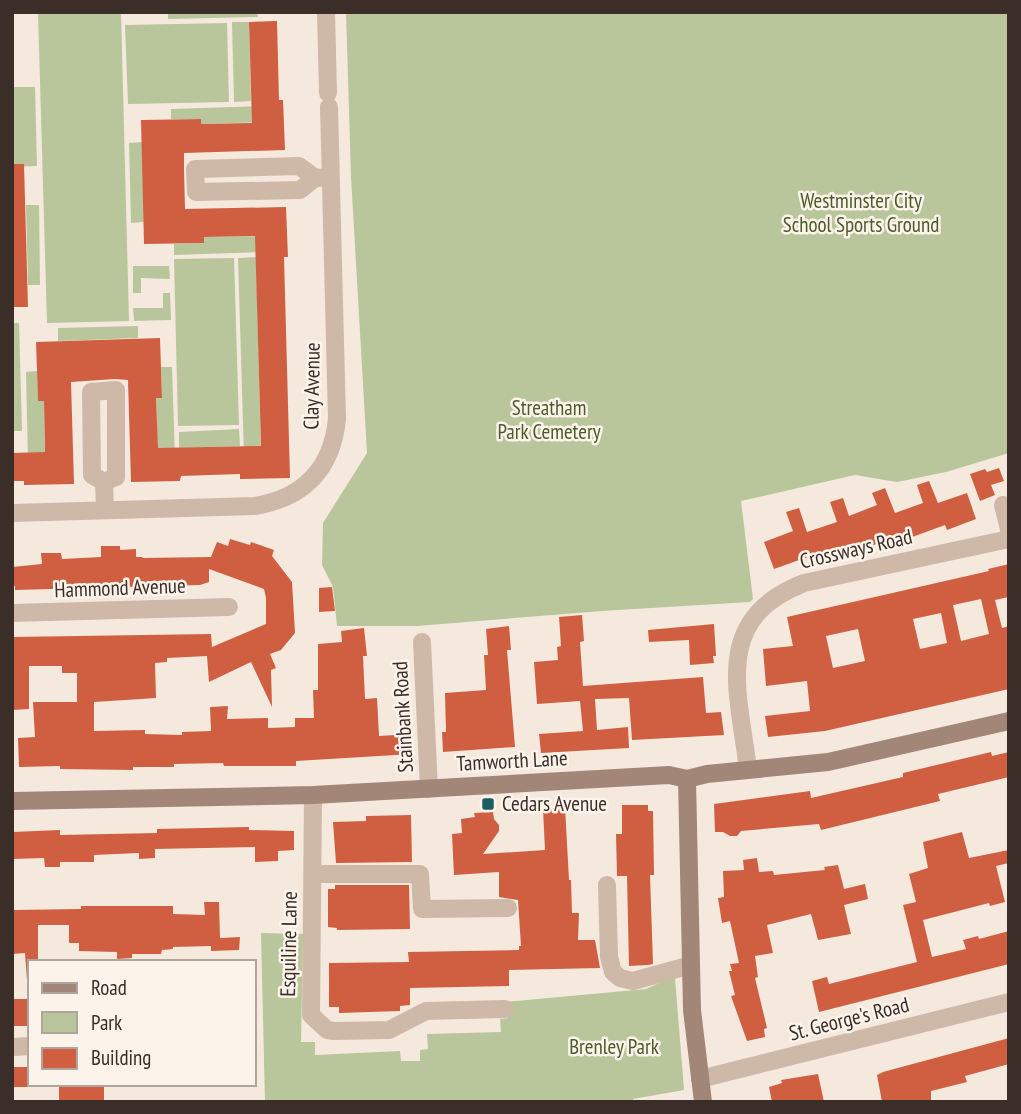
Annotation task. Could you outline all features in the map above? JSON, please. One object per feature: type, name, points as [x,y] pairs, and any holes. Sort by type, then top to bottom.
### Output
[{"type":"street","name":"Clay Avenue","points":[[12,513],[239,507],[271,503],[300,490],[313,479],[323,464],[331,451],[337,419],[323,178],[329,100],[326,12]]},
{"type":"street","points":[[299,166],[323,178],[300,190],[196,192],[195,169],[299,166]]},
{"type":"street","points":[[116,390],[116,477],[104,482],[92,475],[91,392],[116,390]]},
{"type":"street","points":[[104,482],[105,510]]},
{"type":"street","points":[[1003,505],[1009,529]]},
{"type":"street","name":"Crossways Road","points":[[748,770],[737,676],[738,655],[744,631],[766,603],[784,591],[804,583],[1009,539]]},
{"type":"street","name":"Hammond Avenue","points":[[12,613],[229,607]]},
{"type":"street","name":"Stainbank Road","points":[[422,642],[429,789]]},
{"type":"street","name":"Tamworth Lane","points":[[12,801],[313,795],[669,775],[687,779],[707,774],[838,760],[1009,721]]},
{"type":"street","points":[[687,779],[692,1010],[703,1102]]},
{"type":"street","name":"Esquiline Lane","points":[[313,795],[311,1015],[327,1030],[389,1030],[426,1011],[505,1009]]},
{"type":"street","points":[[313,874],[421,874],[422,909],[508,908]]},
{"type":"street","points":[[607,885],[609,957],[613,972],[620,978],[633,981],[691,965]]},
{"type":"street","name":"St. George's Road","points":[[700,1079],[1009,1002]]},
{"type":"green space","points":[[38,12],[121,12],[129,321],[47,323]]},
{"type":"green space","points":[[168,12],[257,12],[258,17],[168,19]]},
{"type":"green space","name":"Streatham Park Cemetery","points":[[346,12],[1009,12],[1009,453],[946,472],[897,482],[855,475],[741,501],[753,599],[750,602],[417,626],[337,626],[333,587],[322,565],[323,523],[367,453],[351,177]]},
{"type":"green space","points":[[232,22],[249,22],[251,101],[234,102]]},
{"type":"green space","points":[[227,23],[229,102],[128,104],[125,25]]},
{"type":"green space","points":[[12,87],[35,87],[37,166],[12,167]]},
{"type":"green space","points":[[261,106],[261,122],[201,124],[200,119],[171,119],[171,109]]},
{"type":"green space","points":[[142,142],[144,222],[131,223],[129,143]]},
{"type":"green space","points":[[26,205],[39,205],[40,285],[28,285]]},
{"type":"green space","points":[[264,236],[264,252],[174,255],[174,244],[204,243],[204,237]]},
{"type":"green space","points":[[256,257],[261,456],[244,457],[238,258]]},
{"type":"green space","points":[[234,258],[239,425],[178,426],[174,259]]},
{"type":"green space","points":[[133,266],[169,266],[170,279],[141,278],[141,293],[133,293]]},
{"type":"green space","points":[[163,293],[170,293],[171,320],[134,321],[133,308],[163,308]]},
{"type":"green space","points":[[12,323],[19,323],[22,431],[12,431]]},
{"type":"green space","points":[[138,326],[138,338],[58,341],[58,328]]},
{"type":"green space","points":[[161,367],[172,367],[175,457],[158,457],[156,398],[162,397]]},
{"type":"green space","points":[[37,371],[38,401],[44,401],[45,461],[28,461],[26,372]]},
{"type":"green space","points":[[239,429],[240,446],[179,448],[179,432]]},
{"type":"green space","name":"Brenley Park","points":[[261,933],[303,934],[301,1042],[315,1042],[315,1055],[400,1051],[401,1061],[420,1061],[420,1050],[428,1049],[427,1034],[501,1032],[500,1019],[508,1018],[506,1002],[646,989],[675,978],[684,1090],[633,1099],[633,1102],[265,1102]]},
{"type":"building","points":[[277,21],[279,100],[283,100],[285,150],[184,153],[185,209],[286,207],[288,257],[284,257],[290,478],[240,479],[240,474],[181,476],[180,481],[131,482],[128,380],[115,379],[71,382],[74,484],[24,485],[24,481],[12,481],[12,453],[45,452],[44,401],[38,401],[36,342],[160,338],[162,398],[156,398],[158,448],[261,446],[255,236],[204,237],[204,243],[144,244],[141,120],[201,119],[201,124],[252,123],[249,22]]},
{"type":"building","points":[[12,164],[24,164],[28,307],[12,307]]},
{"type":"building","points":[[999,468],[1004,481],[991,485],[995,495],[980,501],[970,474]]},
{"type":"building","points":[[929,481],[938,503],[967,493],[976,519],[947,530],[945,525],[904,540],[902,534],[861,550],[859,544],[817,559],[816,554],[774,569],[764,542],[793,531],[786,512],[799,508],[807,532],[837,522],[830,502],[843,498],[849,516],[877,505],[872,493],[885,488],[895,513],[923,503],[917,485]]},
{"type":"building","points":[[230,539],[250,545],[251,542],[274,550],[272,556],[292,582],[295,633],[281,650],[270,654],[276,668],[271,670],[272,707],[251,662],[209,682],[207,656],[167,658],[167,662],[155,663],[156,698],[94,702],[94,731],[145,730],[145,734],[182,735],[182,732],[211,731],[210,707],[228,706],[227,719],[268,718],[268,728],[295,727],[295,718],[314,718],[313,690],[318,690],[318,644],[342,642],[341,631],[364,628],[367,656],[363,656],[365,699],[377,698],[379,736],[411,734],[412,754],[296,761],[296,766],[174,764],[174,767],[133,767],[133,770],[19,767],[18,738],[35,737],[33,702],[77,702],[77,673],[62,673],[62,666],[29,666],[29,709],[12,710],[12,637],[211,634],[212,647],[266,624],[266,598],[264,589],[209,569],[209,582],[200,585],[15,590],[15,586],[12,586],[12,567],[42,564],[41,553],[61,553],[62,559],[101,557],[101,546],[120,546],[120,550],[136,549],[136,557],[142,558],[211,557],[217,542],[228,546]]},
{"type":"building","points":[[1009,564],[1009,597],[995,600],[1002,628],[1009,626],[1009,689],[825,731],[768,737],[765,716],[810,711],[807,681],[766,686],[763,649],[793,646],[787,617],[989,571],[988,569]],"holes":[[[981,599],[989,634],[961,641],[953,605]],[[941,613],[947,643],[920,649],[913,619]],[[858,629],[865,661],[833,668],[826,636]]]},
{"type":"building","points":[[332,587],[335,611],[319,612],[319,588]]},
{"type":"building","points":[[582,615],[584,641],[580,642],[583,686],[703,677],[706,713],[721,712],[724,735],[632,740],[629,698],[595,699],[597,730],[628,727],[629,748],[541,753],[539,734],[583,731],[580,701],[537,704],[534,662],[558,660],[557,647],[561,646],[559,617]]},
{"type":"building","points":[[714,624],[714,663],[690,665],[689,640],[649,642],[648,630]]},
{"type":"building","points":[[509,626],[511,650],[507,650],[515,747],[443,752],[442,732],[446,732],[445,693],[486,690],[486,629]]},
{"type":"building","points":[[991,752],[992,756],[1009,752],[1009,777],[938,794],[940,801],[821,830],[819,824],[741,831],[737,836],[715,832],[714,804],[810,791],[811,798],[903,777],[903,773]]},
{"type":"building","points":[[622,805],[648,805],[648,811],[653,811],[654,875],[650,875],[653,964],[648,965],[629,966],[627,876],[617,876],[616,834],[622,834]]},
{"type":"building","points":[[565,807],[572,913],[579,913],[578,940],[595,940],[600,968],[509,970],[509,986],[410,988],[410,1005],[400,1006],[400,1011],[339,1013],[339,1007],[329,1007],[329,963],[409,962],[408,952],[519,950],[518,900],[499,897],[499,872],[454,875],[452,834],[462,833],[461,819],[475,817],[474,813],[493,812],[499,831],[483,854],[545,850],[543,809]]},
{"type":"building","points":[[411,815],[412,862],[336,863],[333,822],[366,821],[366,816]]},
{"type":"building","points":[[249,827],[249,830],[294,831],[294,850],[278,851],[278,861],[255,862],[255,847],[155,849],[155,858],[139,859],[139,853],[94,855],[94,862],[60,862],[60,867],[45,867],[44,858],[12,859],[12,832],[60,830],[60,835],[157,833],[157,829]]},
{"type":"building","points":[[962,832],[969,858],[1009,850],[1009,863],[996,866],[1005,902],[990,906],[989,903],[923,920],[932,957],[966,949],[963,940],[1009,931],[1009,964],[819,1012],[812,981],[827,977],[829,984],[917,962],[903,905],[916,902],[909,874],[928,868],[923,842]]},
{"type":"building","points":[[757,858],[759,872],[773,871],[774,875],[825,870],[824,867],[838,865],[844,889],[865,884],[868,899],[844,905],[851,934],[818,940],[811,914],[767,925],[773,953],[755,956],[758,977],[755,978],[767,1028],[764,1029],[765,1037],[747,1041],[731,996],[735,995],[729,971],[732,971],[730,964],[739,963],[730,921],[722,923],[718,898],[724,897],[723,871],[744,870],[743,860]]},
{"type":"building","points":[[335,885],[409,885],[410,929],[337,930],[328,927],[328,889],[335,889]]},
{"type":"building","points":[[204,902],[219,902],[220,938],[240,937],[239,950],[211,951],[211,946],[173,947],[162,950],[161,954],[132,954],[132,958],[117,959],[117,952],[79,951],[79,943],[69,943],[69,925],[38,925],[38,960],[28,960],[28,980],[25,953],[12,954],[12,910],[81,909],[81,906],[173,906],[173,914],[205,915]]},
{"type":"building","points":[[12,999],[28,999],[28,1026],[12,1026]]},
{"type":"building","points":[[1009,1038],[1009,1064],[965,1076],[967,1082],[931,1091],[931,1102],[882,1102],[877,1075]]},
{"type":"building","points":[[12,1067],[28,1067],[30,1087],[12,1087]]},
{"type":"building","points":[[818,1074],[824,1102],[772,1102],[769,1087],[782,1083],[781,1080]]},
{"type":"building","points":[[59,1086],[104,1086],[104,1100],[59,1100]]},
{"type":"place","name":"Cedars Avenue","points":[[488,804]]},
{"type":"park label","name":"Westminster City School Sports Ground","points":[[861,213]]}]
